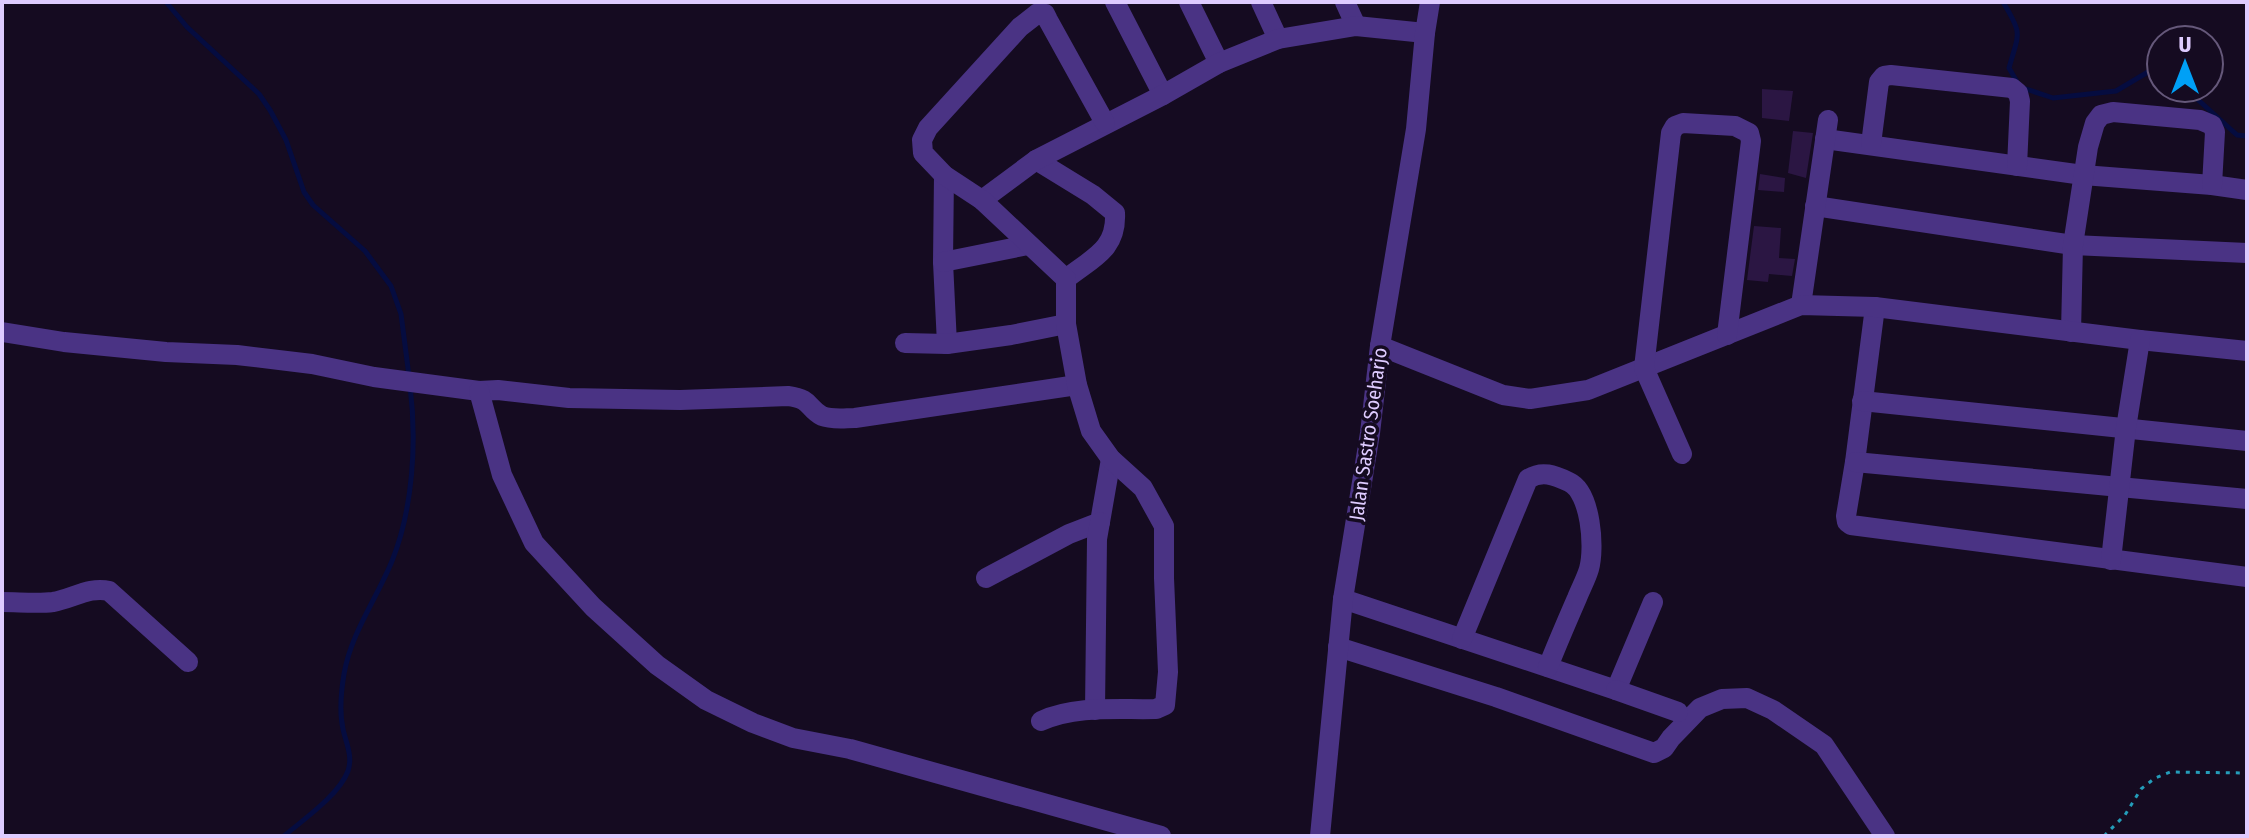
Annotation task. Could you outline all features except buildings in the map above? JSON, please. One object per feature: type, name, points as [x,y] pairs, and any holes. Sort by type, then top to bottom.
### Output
[{"type":"street","points":[[1115,2],[1163,95]]},
{"type":"street","points":[[1189,2],[1219,63]]},
{"type":"street","points":[[1261,2],[1278,39]]},
{"type":"street","points":[[1345,2],[1356,26]]},
{"type":"street","name":"Jalan Sastro Soeharjo","points":[[1320,836],[1343,599],[1416,129],[1430,2]]},
{"type":"street","points":[[1041,721],[1054,715],[1095,710],[1156,709],[1165,705],[1168,672],[1164,526],[1143,488],[1111,459],[1091,431],[1077,385],[1066,324],[1066,279],[982,200],[944,175],[923,153],[922,140],[928,128],[1020,27],[1038,13],[1045,14],[1105,123]]},
{"type":"street","points":[[982,200],[1036,160],[1219,63],[1278,39],[1356,26],[1425,33]]},
{"type":"street","points":[[1871,144],[1879,82],[1884,76],[2012,88],[2018,93],[2020,101],[2017,166]]},
{"type":"street","points":[[2071,332],[2073,245],[2088,147],[2095,123],[2101,115],[2113,112],[2200,120],[2212,125],[2215,132],[2212,185]]},
{"type":"street","points":[[1682,454],[1644,368],[1671,133],[1675,126],[1683,123],[1735,126],[1749,133],[1751,141],[1727,335]]},
{"type":"street","points":[[1801,305],[1826,130],[1871,144],[2017,166],[2247,190]]},
{"type":"street","points":[[1036,160],[1093,195],[1115,213],[1116,228],[1108,246],[1066,279]]},
{"type":"street","points":[[944,175],[943,262],[947,344]]},
{"type":"street","points":[[1815,206],[2073,245],[2247,253]]},
{"type":"street","points":[[943,262],[1028,245]]},
{"type":"street","points":[[1380,346],[1503,395],[1530,399],[1588,390],[1801,305],[1875,307],[2247,351]]},
{"type":"street","points":[[1875,307],[1846,516],[1851,525],[2247,577]]},
{"type":"street","points":[[905,343],[947,344],[1066,324]]},
{"type":"street","points":[[2,332],[64,342],[312,364],[374,377],[479,391],[498,390],[569,398],[680,400],[800,397],[820,415],[835,418],[855,418],[1077,385]]},
{"type":"street","points":[[2111,560],[2140,340]]},
{"type":"street","points":[[479,391],[502,475],[534,543],[593,607],[657,665],[706,700],[793,738],[850,749],[1154,835]]},
{"type":"street","points":[[1862,401],[2247,441]]},
{"type":"street","points":[[1095,710],[1097,539],[1111,459]]},
{"type":"street","points":[[1855,462],[2247,499]]},
{"type":"street","points":[[1462,639],[1528,479],[1536,474],[1550,474],[1574,484],[1582,496],[1587,507],[1592,550],[1589,569],[1548,667]]},
{"type":"street","points":[[986,578],[1069,534],[1100,522]]},
{"type":"street","points":[[2,602],[47,602],[94,590],[109,591],[188,662]]},
{"type":"street","points":[[1343,599],[1678,712]]},
{"type":"street","points":[[1616,690],[1653,602]]},
{"type":"street","points":[[1338,647],[1496,697],[1654,753],[1664,748],[1700,708],[1722,699],[1747,698],[1773,710],[1824,745],[1885,836]]},
{"type":"path","points":[[2104,836],[2125,815],[2141,789],[2155,778],[2170,772],[2247,773]]},
{"type":"waterway","points":[[166,2],[187,27],[259,94],[286,140],[304,192],[313,205],[365,251],[391,286],[401,314],[409,376]]},
{"type":"waterway","points":[[2003,2],[2016,28],[2017,40],[2009,68],[2020,87],[2053,98],[2116,91],[2145,74]]},
{"type":"waterway","points":[[2203,104],[2237,135],[2247,136]]},
{"type":"waterway","points":[[284,836],[329,798],[348,771],[349,755],[341,715],[344,674],[358,630],[392,561],[405,519],[413,452],[410,386]]}]
